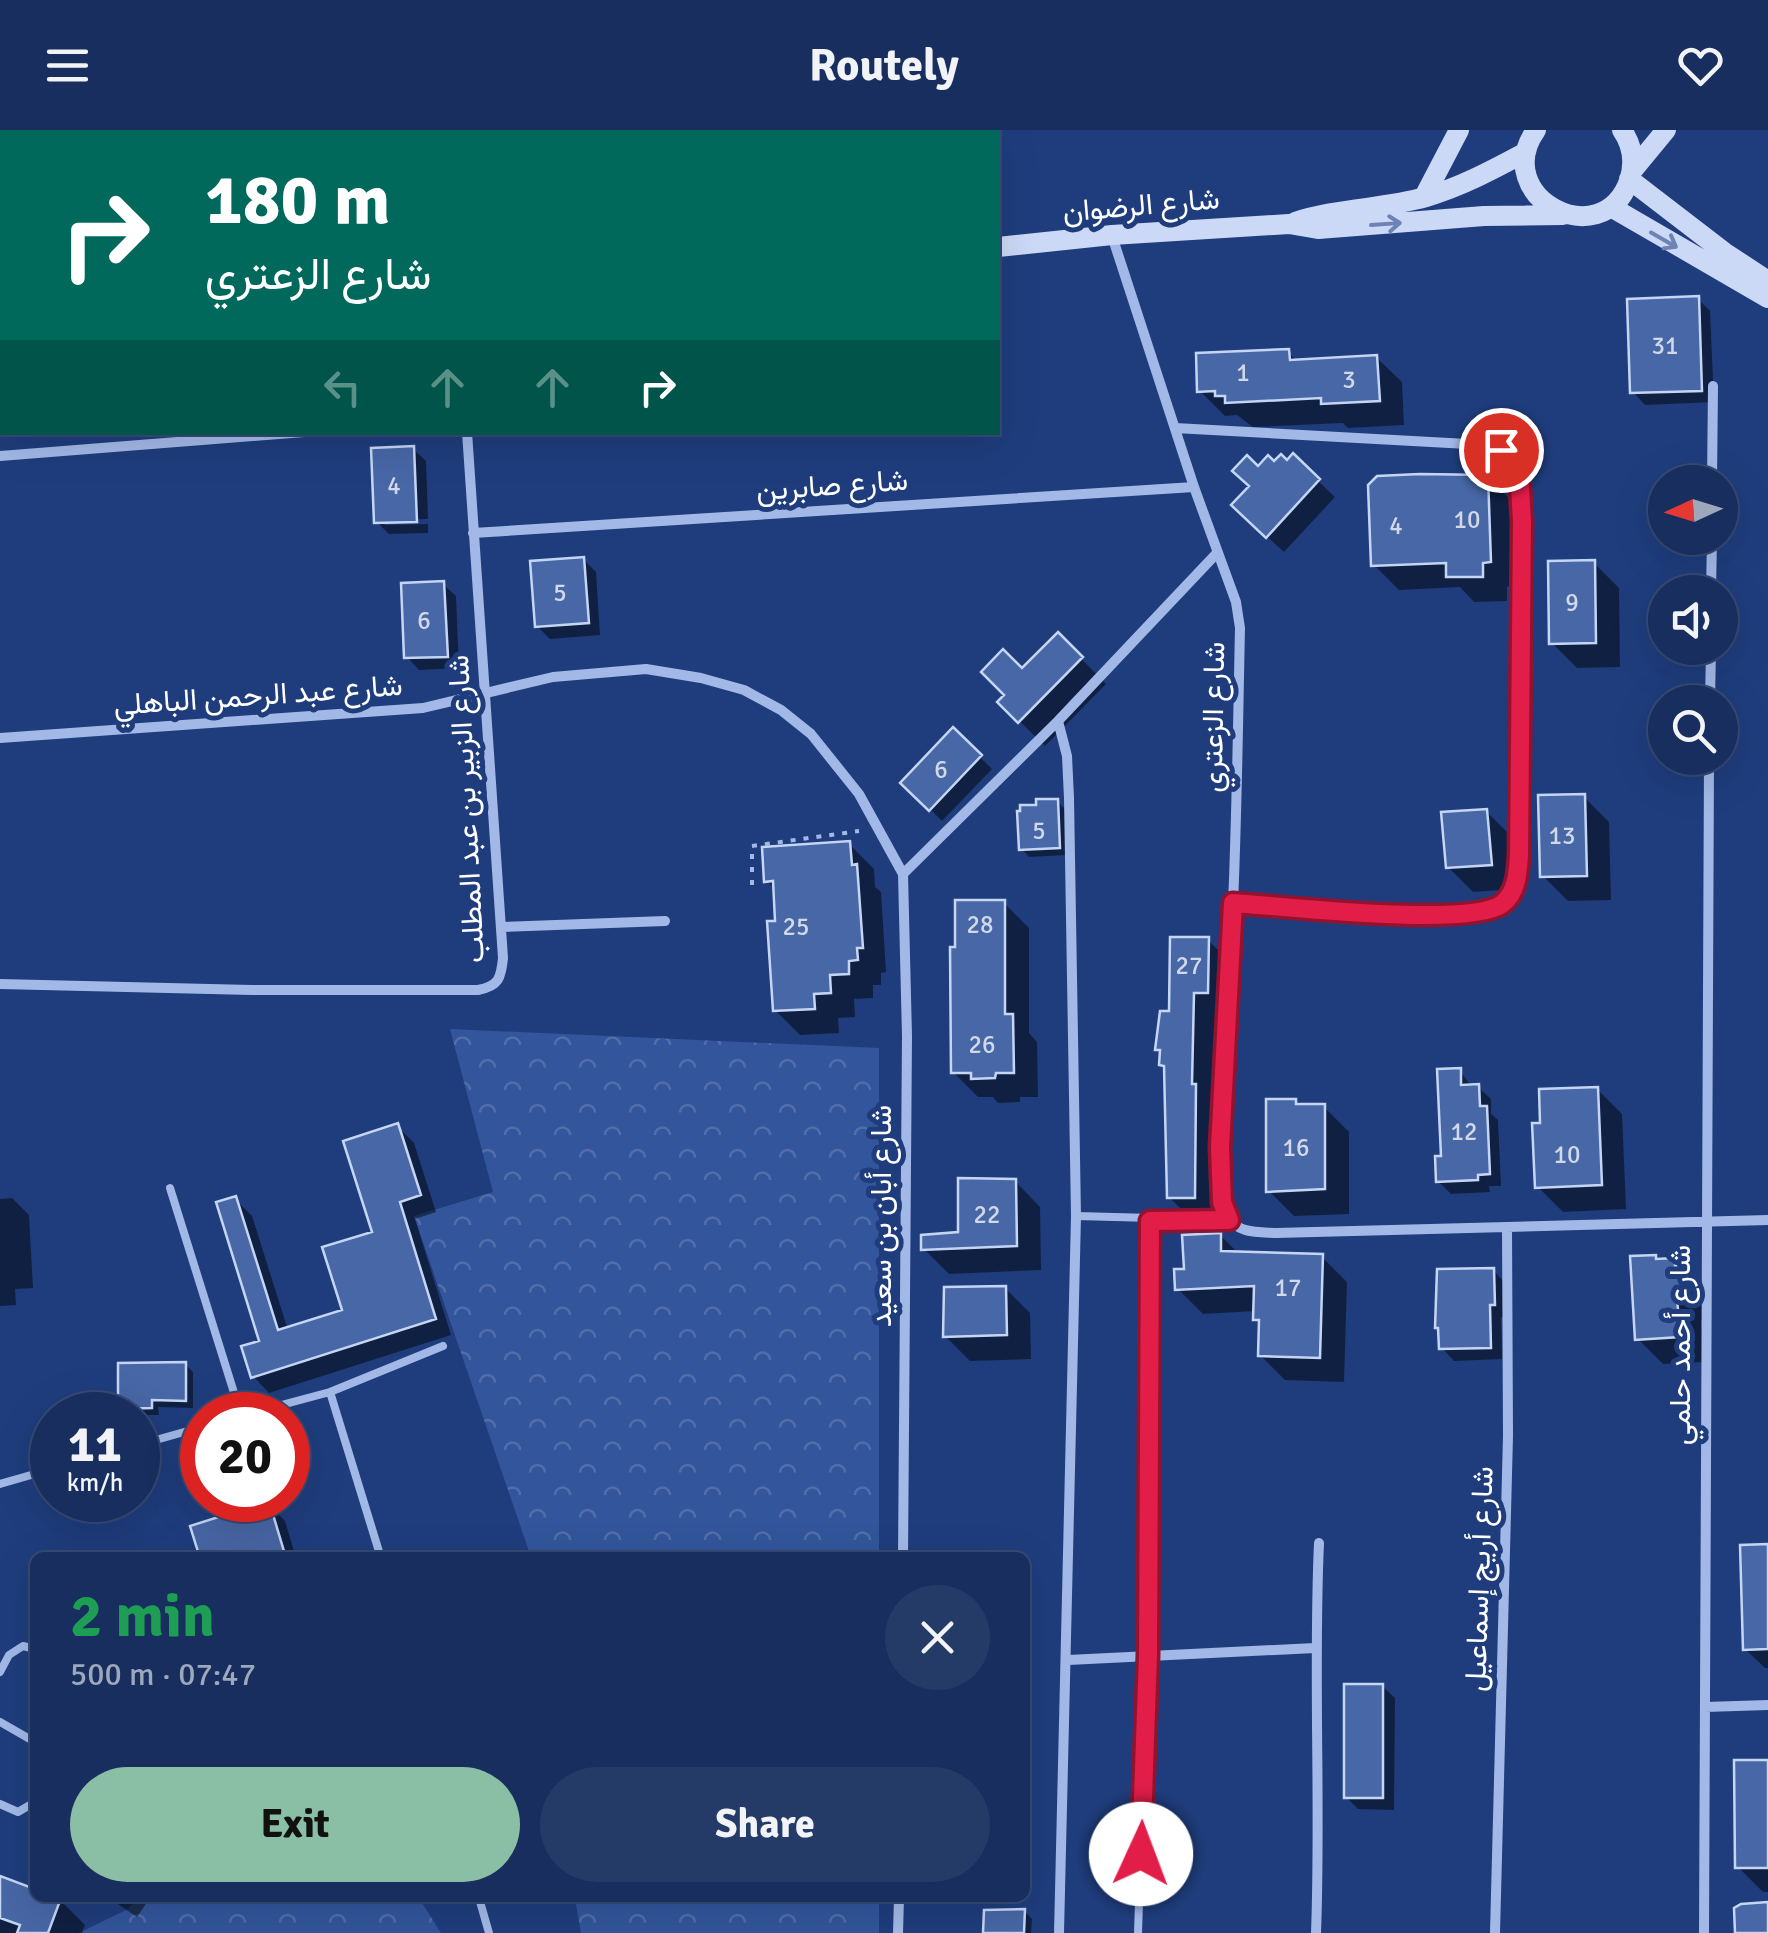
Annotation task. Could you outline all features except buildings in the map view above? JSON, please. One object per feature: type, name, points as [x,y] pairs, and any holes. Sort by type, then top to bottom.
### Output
[{"type":"main road","points":[[1424,197],[1459,130]]},
{"type":"main road","points":[[1622,130],[1632,152],[1631,174],[1626,190],[1611,207],[1768,298]]},
{"type":"main road","points":[[1631,174],[1666,130]]},
{"type":"main road","points":[[1530,138],[1527,178],[1540,201],[1563,214]]},
{"type":"main road","name":"شارع الرضوان","points":[[1289,224],[1326,212],[1424,197],[1480,176],[1530,138]]},
{"type":"main road","points":[[1631,174],[1724,252],[1768,280]]},
{"type":"main road","name":"شارع الرضوان","points":[[1000,247],[1289,224],[1318,228],[1484,216],[1588,216],[1611,207]]},
{"type":"street","name":"شارع الزعتري","points":[[1112,235],[1216,553],[1236,602],[1240,628],[1233,903],[1220,1147],[1222,1202],[1229,1220]]},
{"type":"street","points":[[1712,465],[1713,386]]},
{"type":"street","points":[[1175,428],[1486,445],[1501,450],[1519,472],[1519,855],[1510,896],[1489,910],[1449,917],[1233,903]]},
{"type":"street","points":[[0,456],[266,435]]},
{"type":"street","name":"شارع الزبير بن عبد المطلب","points":[[0,984],[252,990],[478,990],[495,986],[500,980],[501,927],[467,435]]},
{"type":"street","name":"شارع صابرين","points":[[473,533],[1194,487]]},
{"type":"street","points":[[903,874],[1058,722],[1216,553]]},
{"type":"street","name":"شارع عبد الرحمن الباهلي","points":[[0,738],[394,712],[451,703],[553,677],[646,669],[744,690],[781,710],[811,734],[859,794],[903,874]]},
{"type":"street","points":[[1058,722],[1067,756],[1069,798],[1076,1216],[1060,1933]]},
{"type":"street","name":"شارع أحمد حلمي","points":[[1704,1933],[1709,775]]},
{"type":"street","name":"شارع أبان بن سعيد","points":[[903,874],[907,1036],[903,1552]]},
{"type":"street","points":[[501,927],[665,921]]},
{"type":"street","points":[[1229,1220],[1245,1231],[1276,1233],[1768,1220]]},
{"type":"street","name":"شارع أريج إسماعيل","points":[[1495,1933],[1508,1436],[1506,1227]]},
{"type":"street","points":[[1316,1933],[1315,1648],[1319,1542]]},
{"type":"street","points":[[1068,1660],[1315,1648]]},
{"type":"street","points":[[1705,1707],[1768,1705]]},
{"type":"street","points":[[898,1933],[899,1902]]},
{"type":"lane","points":[[170,1188],[235,1392]]},
{"type":"lane","points":[[1076,1216],[1150,1221],[1229,1220]]},
{"type":"lane","points":[[1138,1933],[1148,1655],[1150,1221]]},
{"type":"lane","points":[[310,1397],[443,1346]]},
{"type":"lane","points":[[330,1392],[380,1552]]},
{"type":"lane","points":[[0,1484],[30,1475]]},
{"type":"lane","points":[[0,1672],[10,1654],[23,1646],[30,1648]]},
{"type":"lane","points":[[0,1722],[30,1739]]},
{"type":"lane","points":[[0,1804],[18,1812],[30,1805]]},
{"type":"lane","points":[[479,1902],[489,1933]]},
{"type":"path","points":[[752,885],[752,846],[878,828]]},
{"type":"green space","points":[[450,1029],[879,1048],[879,1552],[529,1552],[414,1216],[493,1192]]},
{"type":"green space","points":[[134,1902],[422,1902],[441,1933],[79,1933]]},
{"type":"green space","points":[[576,1902],[879,1902],[879,1933],[581,1933]]},
{"type":"route","points":[[1141,1854],[1148,1655],[1150,1221],[1229,1220],[1222,1202],[1220,1147],[1233,903],[1449,917],[1489,910],[1510,896],[1519,855],[1522,521],[1519,472],[1501,450]]}]
